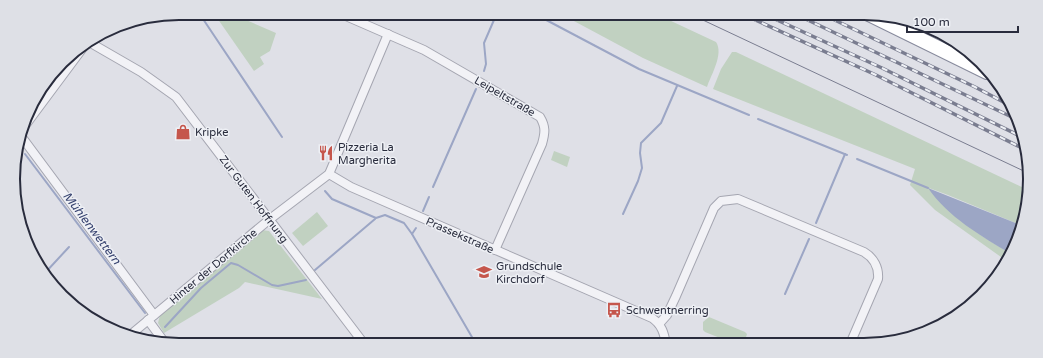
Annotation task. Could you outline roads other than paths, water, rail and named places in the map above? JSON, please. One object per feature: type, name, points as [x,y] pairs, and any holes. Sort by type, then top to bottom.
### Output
[{"type":"highway","points":[[883,21],[975,66]]},
{"type":"street","name":"Leipeltstraße","points":[[355,20],[431,54],[540,117],[544,124],[545,134],[542,144],[495,250]]},
{"type":"street","name":"Hinter der Dorfkirche","points":[[134,332],[270,219],[328,174],[388,34]]},
{"type":"street","name":"Zur Guten Hoffnung","points":[[94,45],[141,72],[176,97],[360,338]]},
{"type":"street","points":[[34,114],[75,58]]},
{"type":"street","points":[[24,141],[151,317],[162,337]]},
{"type":"street","name":"Prassekstraße","points":[[328,174],[351,187],[652,318],[660,324]]},
{"type":"street","points":[[665,338],[660,324],[667,315],[676,296],[714,208],[721,201],[738,199],[864,252],[873,260],[878,272],[878,279],[853,338]]},
{"type":"water","points":[[928,188],[1017,224],[1006,251],[955,217]]},
{"type":"waterway","points":[[204,20],[282,137]]},
{"type":"waterway","points":[[484,71],[486,64],[484,43],[494,20]]},
{"type":"waterway","points":[[546,20],[639,69],[749,115]]},
{"type":"waterway","points":[[623,214],[638,181],[642,168],[640,153],[641,143],[661,123],[677,86]]},
{"type":"waterway","points":[[433,187],[476,89]]},
{"type":"waterway","points":[[758,119],[847,155]]},
{"type":"waterway","name":"Mühlenwettern","points":[[25,154],[145,313]]},
{"type":"waterway","points":[[816,223],[845,154]]},
{"type":"waterway","points":[[857,159],[928,188]]},
{"type":"waterway","points":[[325,191],[332,199],[376,218],[385,215],[404,223],[412,234],[473,338]]},
{"type":"waterway","points":[[423,211],[429,197]]},
{"type":"waterway","points":[[315,270],[375,219]]},
{"type":"waterway","points":[[412,234],[416,228]]},
{"type":"waterway","points":[[785,294],[809,239]]},
{"type":"waterway","points":[[48,269],[69,247]]},
{"type":"waterway","points":[[165,327],[201,288],[231,263],[238,265],[272,285],[278,286],[306,280]]},
{"type":"tram line","points":[[703,20],[1023,171]]},
{"type":"railway","points":[[755,20],[876,75],[1020,147]]},
{"type":"railway","points":[[777,20],[882,68],[1017,135]]},
{"type":"railway","points":[[808,20],[1010,116]]},
{"type":"railway","points":[[835,20],[1003,102]]},
{"type":"place","name":"Kripke","points":[[183,132]]},
{"type":"place","name":"Pizzeria La Margherita","points":[[326,153]]},
{"type":"place","name":"Grundschule Kirchdorf","points":[[484,272]]},
{"type":"place","name":"Schwentnerring","points":[[614,310]]}]
